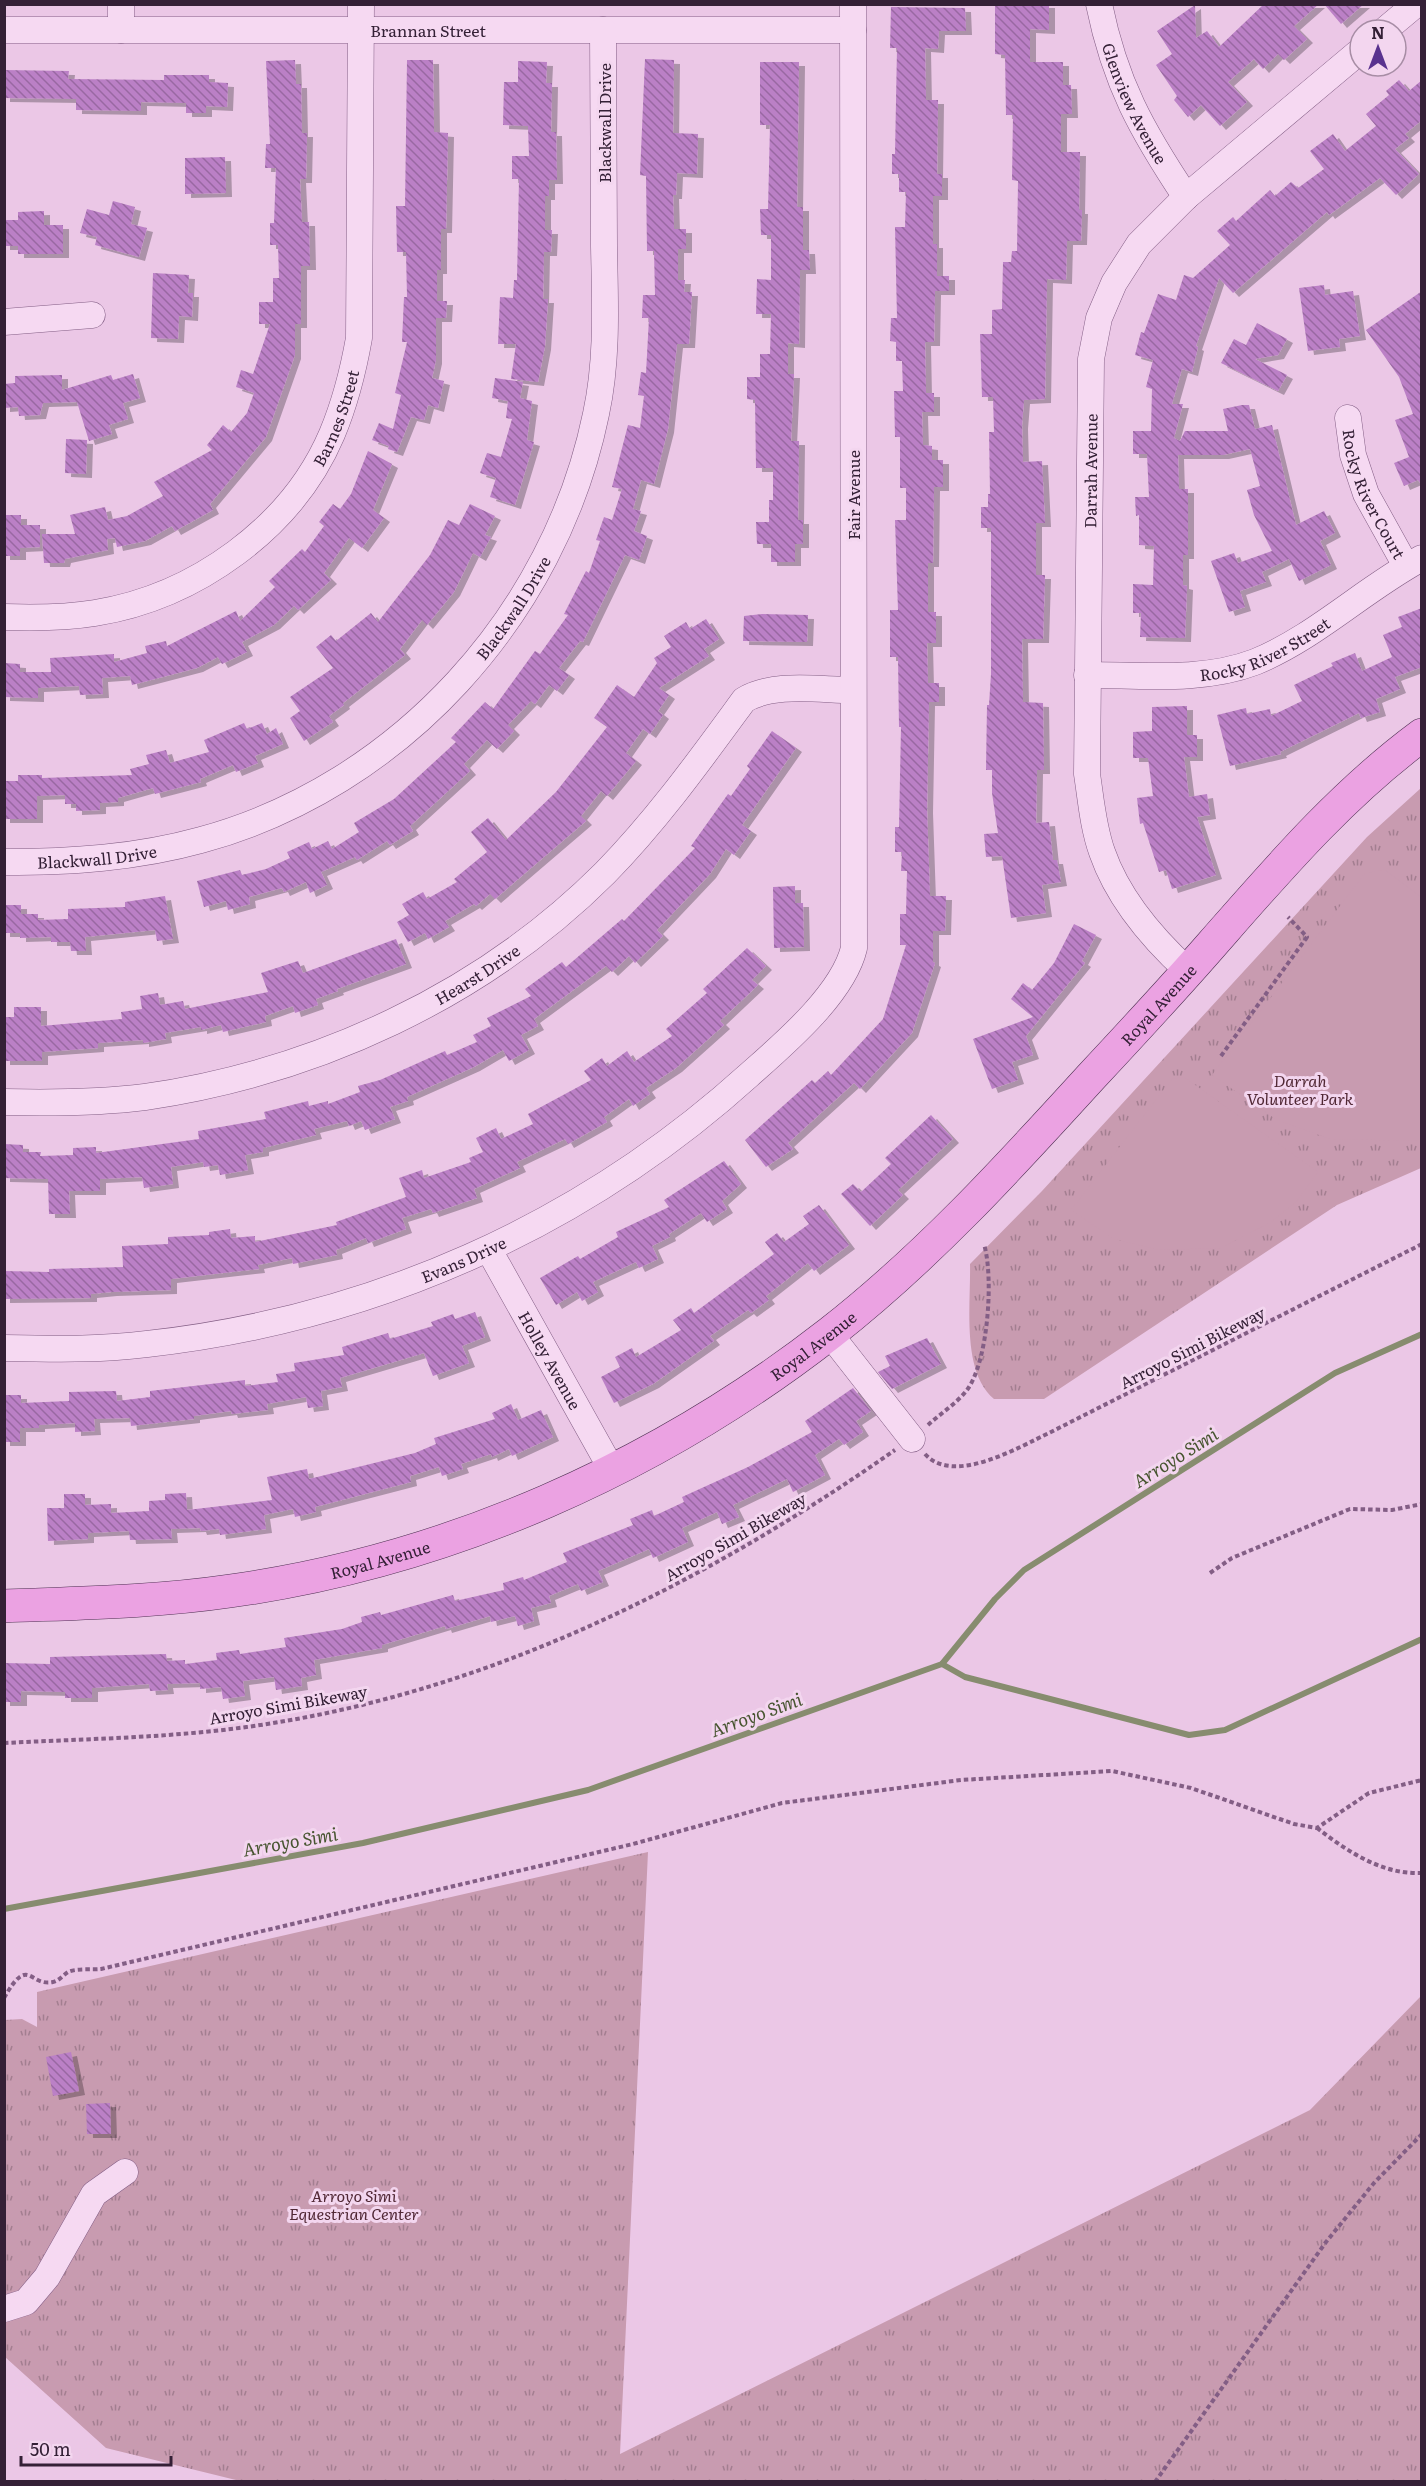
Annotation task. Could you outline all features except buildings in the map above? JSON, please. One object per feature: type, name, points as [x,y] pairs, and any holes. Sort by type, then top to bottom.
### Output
[{"type":"main road","name":"Royal Avenue","points":[[4,1606],[158,1600],[303,1579],[382,1560],[463,1535],[542,1505],[690,1427],[764,1380],[830,1333],[894,1279],[971,1206],[1188,971],[1296,849],[1385,763],[1422,735]]},
{"type":"street","points":[[121,4],[121,30]]},
{"type":"street","name":"Barnes Street","points":[[4,617],[44,618],[95,614],[145,602],[192,581],[243,547],[273,520],[306,481],[331,436],[345,398],[359,338],[361,4]]},
{"type":"street","name":"Fair Avenue","points":[[840,982],[850,966],[854,948],[853,4]]},
{"type":"street","name":"Glenview Avenue","points":[[1099,4],[1107,46],[1124,90],[1145,134],[1186,197]]},
{"type":"street","points":[[1399,18],[1416,4]]},
{"type":"street","name":"Brannan Street","points":[[4,30],[853,30]]},
{"type":"street","name":"Blackwall Drive","points":[[4,862],[60,862],[132,855],[202,840],[270,816],[334,783],[393,742],[447,694],[490,646],[527,592],[557,536],[581,475],[597,412],[605,348],[603,30]]},
{"type":"street","name":"Darrah Avenue","points":[[1188,971],[1160,946],[1115,883],[1102,852],[1087,774],[1091,359],[1099,318],[1113,283],[1139,244],[1186,197],[1348,61]]},
{"type":"street","points":[[4,322],[92,315]]},
{"type":"street","name":"Rocky River Court","points":[[1348,418],[1353,455],[1366,494],[1414,562]]},
{"type":"street","name":"Rocky River Street","points":[[1087,675],[1199,675],[1253,662],[1297,641],[1414,562]]},
{"type":"street","name":"Hearst Drive","points":[[4,1102],[63,1103],[144,1096],[246,1077],[319,1053],[405,1016],[457,987],[512,951],[604,874],[677,791],[744,700],[756,693],[770,690],[853,690]]},
{"type":"street","name":"Evans Drive","points":[[4,1348],[86,1349],[146,1344],[280,1322],[349,1304],[422,1279],[489,1250],[567,1209],[643,1161],[714,1107],[771,1055],[840,982]]},
{"type":"street","name":"Holley Avenue","points":[[489,1250],[612,1470]]},
{"type":"street","points":[[830,1333],[912,1439]]},
{"type":"street","points":[[4,2309],[26,2302],[47,2277],[94,2194],[125,2172]]},
{"type":"path","points":[[1221,1056],[1307,937],[1288,917]]},
{"type":"path","points":[[912,1439],[966,1391],[979,1369],[987,1326],[984,1244]]},
{"type":"path","name":"Arroyo Simi Bikeway","points":[[4,1743],[239,1728],[339,1710],[469,1676],[582,1630],[707,1569],[774,1530],[912,1439],[930,1459],[941,1463],[970,1466],[989,1461],[1049,1433],[1422,1244]]},
{"type":"path","points":[[1210,1573],[1232,1558],[1350,1509],[1392,1510],[1422,1504]]},
{"type":"path","points":[[4,1998],[14,1981],[25,1975],[45,1983],[55,1982],[69,1971],[101,1969],[586,1855],[782,1803],[962,1780],[1112,1771],[1213,1794],[1294,1824],[1317,1828],[1352,1854],[1404,1874],[1422,1873]]},
{"type":"path","points":[[1317,1828],[1369,1793],[1422,1780]]},
{"type":"path","points":[[1155,2481],[1326,2242],[1374,2183],[1422,2134]]},
{"type":"green space","name":"Darrah Volunteer Park","points":[[1421,788],[1421,1168],[1337,1205],[1044,1399],[994,1399],[976,1372],[972,1355],[969,1317],[970,1264],[1042,1191],[1367,837]]},
{"type":"green space","points":[[1385,870],[1421,897],[1421,1141],[1330,1139],[1277,1120],[1212,1075],[1365,873]]},
{"type":"green space","points":[[1184,1077],[1318,1172],[1296,1202],[1271,1222],[1221,1248],[1159,1250],[1114,1239],[1071,1210],[1172,1079]]},
{"type":"green space","name":"Arroyo Simi Equestrian Center","points":[[648,1852],[620,2454],[1310,2110],[1421,1996],[1421,2481],[240,2481],[106,2448],[5,2357],[5,2020],[22,2019],[37,2027],[37,1992]]},
{"type":"waterway","name":"Arroyo Simi","points":[[4,1909],[363,1843],[588,1790],[942,1664],[995,1599],[1024,1570],[1335,1373],[1422,1334]]},
{"type":"waterway","points":[[942,1664],[965,1677],[1189,1735],[1225,1730],[1422,1639]]}]
